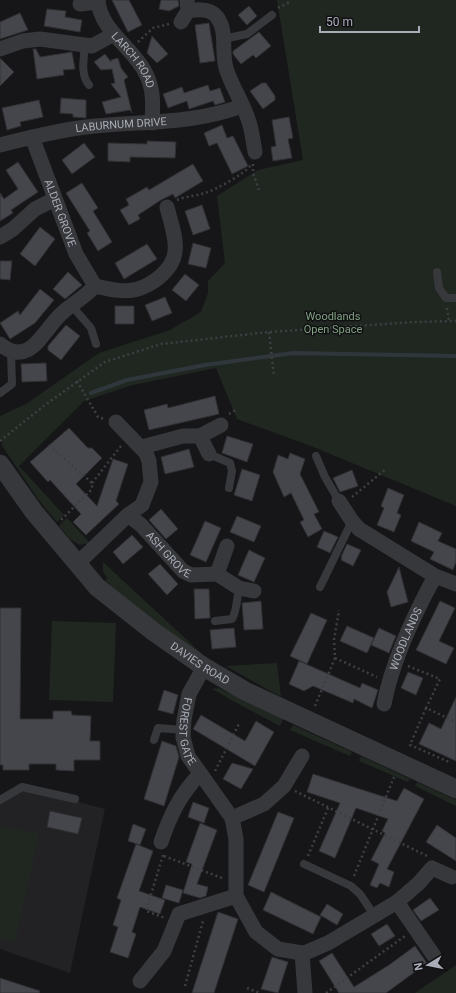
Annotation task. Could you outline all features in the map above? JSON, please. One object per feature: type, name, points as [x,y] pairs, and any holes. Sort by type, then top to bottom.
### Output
[{"type":"street","name":"LARCH ROAD","points":[[80,4],[98,1],[105,21],[114,34],[140,64],[151,87],[152,123]]},
{"type":"street","points":[[185,11],[199,9],[216,15],[221,23],[224,38],[226,67],[248,119],[254,157]]},
{"type":"street","points":[[0,49],[23,41],[40,39],[85,45],[98,43],[114,34]]},
{"type":"street","name":"LABURNUM DRIVE","points":[[0,145],[32,137],[95,126],[171,122],[224,113],[242,106]]},
{"type":"street","name":"ALDER GROVE","points":[[32,137],[76,254],[95,286]]},
{"type":"street","points":[[0,237],[13,229],[35,209],[55,199]]},
{"type":"street","points":[[6,348],[17,353],[29,350],[41,340],[62,313],[84,298],[95,286],[116,290],[138,289],[154,281],[166,271],[173,259],[175,251],[167,206]]},
{"type":"street","points":[[77,564],[128,515],[142,505],[151,482],[149,461],[142,447],[116,422]]},
{"type":"street","points":[[142,447],[183,436],[200,436],[221,425]]},
{"type":"street","points":[[200,436],[209,454]]},
{"type":"street","name":"DAVIES ROAD","points":[[0,464],[34,512],[77,564],[97,587],[131,615],[204,667],[245,691],[456,789]]},
{"type":"street","points":[[340,503],[359,529],[435,576],[456,584]]},
{"type":"street","name":"ASH GROVE","points":[[128,515],[141,525],[183,571],[191,575],[217,574]]},
{"type":"street","points":[[227,546],[217,574],[239,588],[254,591]]},
{"type":"street","name":"WOODLANDS","points":[[384,704],[388,682],[423,597],[435,576]]},
{"type":"street","name":"FOREST GATE","points":[[204,667],[189,694],[183,737],[188,756],[232,818],[236,839],[236,889]]},
{"type":"street","points":[[232,818],[264,804],[284,786],[302,756]]},
{"type":"street","name":"FOREST GATE","points":[[162,849],[172,812],[189,785],[204,779]]},
{"type":"street","points":[[140,981],[164,951],[180,914],[208,905],[236,889],[256,932],[278,949],[302,953],[328,943],[397,902],[419,883],[432,868],[452,877]]},
{"type":"street","points":[[397,902],[434,956]]},
{"type":"street","points":[[302,953],[306,993]]},
{"type":"lane","points":[[224,38],[247,34],[272,15]]},
{"type":"lane","points":[[85,45],[83,72],[84,78],[89,85]]},
{"type":"lane","points":[[437,272],[439,288],[446,298],[456,298]]},
{"type":"lane","points":[[72,306],[91,328],[96,344]]},
{"type":"lane","points":[[0,393],[12,384],[6,348]]},
{"type":"lane","points":[[209,454],[230,463],[232,471],[229,488]]},
{"type":"lane","points":[[316,456],[325,477],[340,503]]},
{"type":"lane","points":[[320,587],[352,521]]},
{"type":"lane","points":[[215,621],[232,619],[235,615],[235,603],[239,588]]},
{"type":"lane","points":[[154,740],[158,728],[183,730]]},
{"type":"lane","points":[[0,800],[22,787],[75,799]]},
{"type":"lane","points":[[304,864],[351,886],[360,894],[374,915]]},
{"type":"path","points":[[128,50],[153,28],[185,11]]},
{"type":"path","points":[[254,157],[253,173],[259,190]]},
{"type":"path","points":[[167,206],[183,197],[206,193],[242,173],[254,157]]},
{"type":"path","points":[[0,441],[77,381],[105,362],[160,344],[269,332],[414,322],[456,321]]},
{"type":"path","points":[[269,332],[274,376]]},
{"type":"path","points":[[77,381],[98,417],[116,422]]},
{"type":"path","points":[[50,532],[92,489],[92,483],[130,435]]},
{"type":"path","points":[[49,445],[92,483]]},
{"type":"path","points":[[340,503],[386,469]]},
{"type":"path","points":[[309,721],[335,658],[334,640],[339,610]]},
{"type":"path","points":[[335,658],[388,682]]},
{"type":"path","points":[[397,662],[440,679],[410,744],[449,762]]},
{"type":"path","points":[[426,708],[456,722]]},
{"type":"path","points":[[204,779],[240,722]]},
{"type":"path","points":[[351,886],[388,790],[400,764]]},
{"type":"path","points":[[284,786],[428,856]]},
{"type":"path","points":[[304,864],[328,808]]},
{"type":"path","points":[[176,922],[146,911],[162,849],[236,889]]},
{"type":"path","points":[[185,986],[208,905]]},
{"type":"path","points":[[326,993],[416,929]]},
{"type":"path","points":[[247,988],[260,993]]},
{"type":"shaded area","points":[[22,787],[105,809],[70,973],[0,949],[0,801]]},
{"type":"green space","name":"Woodlands Open Space","points":[[277,0],[456,0],[456,506],[311,446],[237,419],[216,368],[133,385],[84,401],[19,466],[64,515],[57,522],[38,499],[1,444],[3,443],[0,438],[0,416],[26,404],[99,353],[170,330],[201,312],[208,293],[208,281],[225,263],[217,196],[258,170],[303,160]]},
{"type":"green space","points":[[67,518],[90,543],[80,545],[70,539],[59,526]]},
{"type":"green space","points":[[103,562],[214,665],[288,704],[287,706],[214,666],[191,651],[147,618],[106,581],[107,578],[103,571]]},
{"type":"green space","points":[[52,621],[116,623],[113,702],[49,700]]},
{"type":"green space","points":[[277,663],[281,697],[226,666]]},
{"type":"green space","points":[[219,688],[283,719],[280,726],[212,689]]},
{"type":"green space","points":[[293,725],[352,752],[350,756],[290,730]]},
{"type":"green space","points":[[361,756],[410,779],[408,782],[359,761]]},
{"type":"green space","points":[[417,782],[456,800],[456,806],[415,786]]},
{"type":"green space","points":[[0,826],[39,834],[15,942],[0,937]]},
{"type":"green space","points":[[456,965],[456,993],[415,993]]},
{"type":"building","points":[[112,0],[129,0],[142,25],[128,32]]},
{"type":"building","points":[[161,0],[178,0],[179,6],[169,11],[159,9]]},
{"type":"building","points":[[249,6],[257,16],[247,25],[238,15]]},
{"type":"building","points":[[47,9],[66,11],[65,17],[82,20],[80,32],[44,26]]},
{"type":"building","points":[[20,13],[28,30],[0,39],[0,22]]},
{"type":"building","points":[[209,23],[215,61],[200,63],[195,25]]},
{"type":"building","points":[[259,32],[271,46],[256,58],[253,55],[241,64],[233,54],[233,51]]},
{"type":"building","points":[[152,36],[168,54],[157,63],[147,53]]},
{"type":"building","points":[[33,49],[36,49],[40,57],[72,52],[75,69],[63,70],[64,75],[37,79]]},
{"type":"building","points":[[105,54],[111,62],[111,60],[118,58],[121,68],[128,77],[124,80],[132,113],[130,110],[106,114],[102,102],[121,97],[111,84],[115,83],[112,69],[101,70],[94,62]]},
{"type":"building","points":[[0,58],[14,72],[0,86]]},
{"type":"building","points":[[262,83],[266,83],[275,96],[275,100],[263,109],[250,91]]},
{"type":"building","points":[[208,85],[210,91],[220,88],[225,102],[215,105],[213,101],[189,109],[187,101],[168,108],[163,94],[182,87],[184,93]]},
{"type":"building","points":[[61,98],[86,100],[86,118],[73,117],[73,114],[60,113]]},
{"type":"building","points":[[39,100],[43,117],[20,122],[21,126],[7,130],[2,108]]},
{"type":"building","points":[[289,117],[293,138],[288,139],[292,158],[273,161],[271,147],[276,146],[272,120]]},
{"type":"building","points":[[222,125],[227,138],[233,136],[248,166],[232,174],[217,143],[209,146],[204,133]]},
{"type":"building","points":[[147,141],[176,142],[175,158],[130,157],[130,162],[108,161],[108,143],[147,144]]},
{"type":"building","points":[[84,143],[95,157],[72,174],[62,160]]},
{"type":"building","points":[[18,162],[38,192],[11,210],[13,213],[0,221],[0,193],[4,199],[18,189],[6,170]]},
{"type":"building","points":[[193,164],[203,181],[175,198],[173,194],[161,200],[138,215],[140,219],[129,225],[120,210],[129,205],[126,199],[147,187],[149,190]]},
{"type":"building","points":[[82,183],[98,208],[93,211],[112,242],[98,251],[87,233],[90,231],[66,193]]},
{"type":"building","points":[[202,205],[210,229],[193,235],[185,211]]},
{"type":"building","points":[[40,227],[55,239],[35,266],[20,254]]},
{"type":"building","points":[[193,243],[211,248],[206,268],[188,264]]},
{"type":"building","points":[[147,244],[157,259],[124,279],[115,263]]},
{"type":"building","points":[[0,261],[12,261],[10,280],[0,279]]},
{"type":"building","points":[[68,272],[82,285],[65,299],[53,289]]},
{"type":"building","points":[[185,274],[199,285],[186,301],[172,290]]},
{"type":"building","points":[[40,289],[54,300],[35,323],[10,339],[0,323],[18,311],[20,315]]},
{"type":"building","points":[[165,297],[172,313],[152,321],[145,305]]},
{"type":"building","points":[[115,306],[134,306],[134,324],[115,324]]},
{"type":"building","points":[[66,325],[80,336],[61,360],[48,350],[48,346]]},
{"type":"building","points":[[46,363],[47,381],[22,382],[21,364]]},
{"type":"building","points":[[215,396],[219,414],[149,430],[144,410],[167,404],[168,408]]},
{"type":"building","points":[[69,428],[88,448],[92,448],[102,458],[76,484],[97,506],[113,459],[128,464],[116,501],[119,504],[86,535],[73,522],[81,514],[50,480],[48,482],[30,462]]},
{"type":"building","points":[[227,436],[253,444],[247,462],[222,453]]},
{"type":"building","points":[[189,449],[194,467],[165,474],[161,457]]},
{"type":"building","points":[[290,453],[305,459],[300,474],[319,512],[314,514],[322,529],[308,537],[300,522],[304,520],[291,493],[284,497],[273,472],[278,455],[288,459]]},
{"type":"building","points":[[242,469],[260,475],[252,501],[234,495]]},
{"type":"building","points":[[352,470],[358,486],[340,492],[333,478]]},
{"type":"building","points":[[388,488],[404,495],[397,513],[401,515],[394,532],[377,525],[384,508],[381,506]]},
{"type":"building","points":[[161,509],[178,529],[166,539],[149,520]]},
{"type":"building","points":[[237,516],[261,526],[254,542],[230,532]]},
{"type":"building","points":[[205,521],[221,528],[206,562],[190,555]]},
{"type":"building","points":[[419,522],[442,533],[438,541],[456,549],[456,562],[453,570],[430,559],[434,552],[411,541]]},
{"type":"building","points":[[324,531],[338,537],[330,553],[317,547]]},
{"type":"building","points":[[132,535],[143,547],[123,564],[113,552]]},
{"type":"building","points":[[347,544],[361,550],[353,566],[341,560]]},
{"type":"building","points":[[249,550],[265,558],[254,582],[238,575]]},
{"type":"building","points":[[160,564],[178,584],[167,595],[148,574]]},
{"type":"building","points":[[399,567],[408,602],[391,607],[387,592]]},
{"type":"building","points":[[194,589],[209,589],[210,618],[195,619]]},
{"type":"building","points":[[261,601],[263,629],[244,630],[242,603]]},
{"type":"building","points":[[440,601],[455,608],[439,641],[454,648],[446,664],[416,650]]},
{"type":"building","points":[[0,608],[21,608],[20,719],[53,719],[53,711],[71,711],[72,715],[91,716],[90,741],[100,741],[100,760],[74,760],[74,771],[56,770],[56,764],[29,764],[29,770],[3,770],[3,765],[0,765]]},
{"type":"building","points":[[311,613],[327,620],[307,664],[290,656]]},
{"type":"building","points":[[347,626],[374,638],[367,653],[340,641]]},
{"type":"building","points":[[234,628],[236,647],[212,649],[210,630]]},
{"type":"building","points":[[379,628],[396,636],[389,653],[371,645]]},
{"type":"building","points":[[299,661],[360,688],[362,683],[378,690],[372,708],[354,699],[353,703],[313,686],[304,691],[289,684]]},
{"type":"building","points":[[408,672],[423,678],[416,695],[401,688]]},
{"type":"building","points":[[164,690],[178,695],[173,714],[158,710]]},
{"type":"building","points":[[456,697],[456,761],[419,744],[429,723],[441,729]]},
{"type":"building","points":[[201,715],[245,741],[256,721],[274,732],[255,766],[193,729]]},
{"type":"building","points":[[162,741],[176,746],[179,757],[164,806],[144,799]]},
{"type":"building","points":[[232,763],[253,769],[241,789],[223,779]]},
{"type":"building","points":[[313,774],[397,801],[404,788],[424,799],[387,869],[394,872],[389,887],[380,883],[377,888],[370,885],[379,864],[371,860],[385,833],[382,831],[388,819],[356,808],[335,858],[319,851],[340,803],[307,792]]},
{"type":"building","points":[[193,802],[209,808],[204,823],[188,817]]},
{"type":"building","points":[[50,811],[82,818],[78,834],[47,827]]},
{"type":"building","points":[[278,812],[294,818],[264,892],[248,885]]},
{"type":"building","points":[[200,823],[217,830],[197,884],[208,887],[206,896],[200,898],[183,893],[192,864],[186,862]]},
{"type":"building","points":[[133,824],[146,829],[140,845],[128,841]]},
{"type":"building","points":[[437,825],[456,838],[456,861],[426,842]]},
{"type":"building","points":[[136,844],[153,851],[139,891],[165,900],[160,914],[140,907],[132,932],[136,934],[128,958],[110,952],[118,927],[113,925],[121,900],[117,898]]},
{"type":"building","points":[[166,885],[183,890],[179,903],[162,898]]},
{"type":"building","points":[[271,892],[321,917],[313,934],[263,910]]},
{"type":"building","points":[[430,898],[439,910],[421,921],[413,910]]},
{"type":"building","points":[[327,904],[343,914],[337,925],[320,915]]},
{"type":"building","points":[[218,912],[238,919],[214,993],[192,993]]},
{"type":"building","points":[[387,924],[395,936],[379,946],[371,934]]},
{"type":"building","points":[[415,946],[427,963],[386,993],[339,993],[319,961],[332,953],[354,987],[389,965]]},
{"type":"building","points":[[272,957],[288,962],[278,993],[261,989]]},
{"type":"building","points":[[0,978],[40,991],[39,993],[0,993]]},
{"type":"waterway","points":[[91,393],[127,380],[205,365],[293,353],[456,356]]}]
